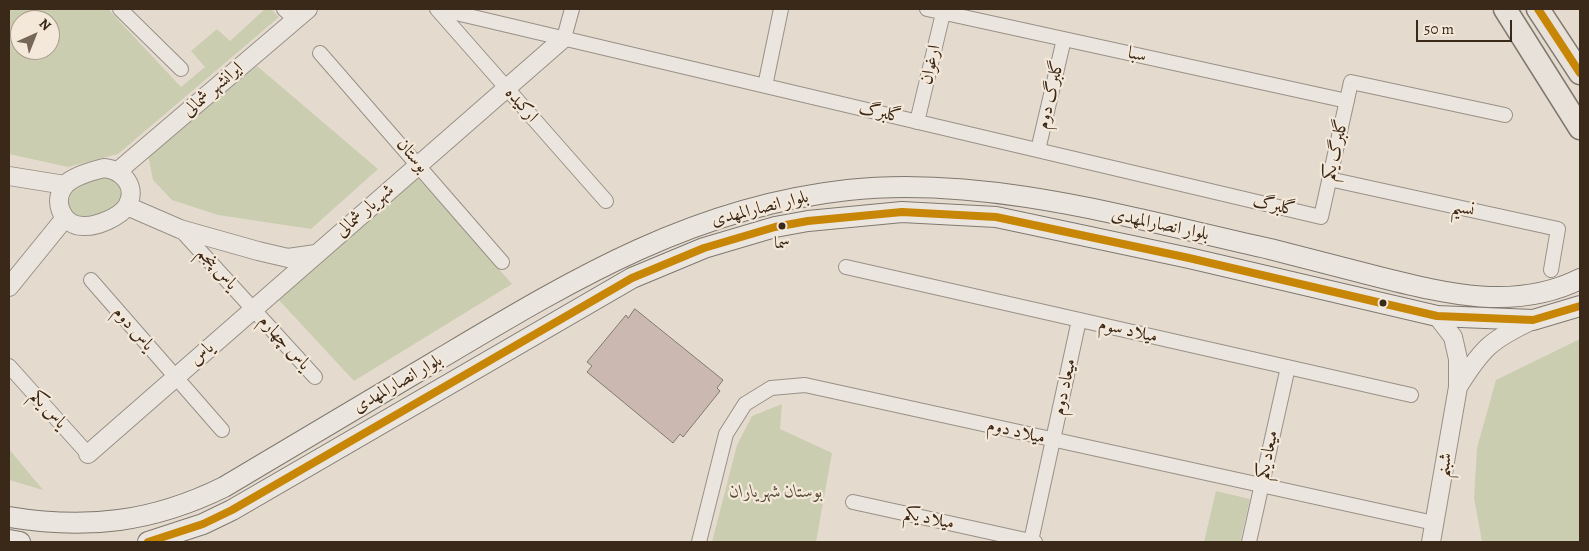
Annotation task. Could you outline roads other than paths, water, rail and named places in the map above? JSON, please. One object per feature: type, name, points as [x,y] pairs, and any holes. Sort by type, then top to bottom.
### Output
[{"type":"main road","points":[[1538,9],[1580,73]]},
{"type":"main road","points":[[1502,10],[1580,128]]},
{"type":"main road","name":"بلوار انصارالمهدی","points":[[9,517],[34,521],[96,524],[135,518],[195,501],[224,487],[484,333],[622,256],[675,232],[731,213],[772,203],[849,190],[971,190],[1028,197],[1305,257],[1438,292],[1505,298],[1534,296],[1563,288],[1578,278]]},
{"type":"main road","name":"بلوار انصارالمهدی","points":[[148,542],[194,528],[232,510],[632,278],[704,248],[775,227],[800,222],[902,212],[996,217],[1189,258],[1437,316],[1533,320],[1580,306]]},
{"type":"main road","points":[[9,540],[20,542]]},
{"type":"street","points":[[120,9],[181,69]]},
{"type":"street","name":"گلبرگ","points":[[438,9],[1321,217]]},
{"type":"street","name":"ارکیده","points":[[438,9],[606,201]]},
{"type":"street","points":[[564,38],[572,9]]},
{"type":"street","points":[[765,86],[781,9]]},
{"type":"street","name":"سبا","points":[[927,9],[944,10],[1064,39],[1347,101]]},
{"type":"street","name":"ارغوان","points":[[917,122],[944,10]]},
{"type":"street","name":"ایرانشهر شمالی","points":[[118,171],[296,12]]},
{"type":"street","name":"شهریار شمالی","points":[[316,254],[564,38]]},
{"type":"street","name":"گلبرگ دوم","points":[[1038,150],[1064,39]]},
{"type":"street","name":"بوستان","points":[[320,53],[419,164],[502,262]]},
{"type":"street","name":"گلبرگ یکم","points":[[1321,217],[1351,82],[1505,115]]},
{"type":"street","points":[[104,168],[118,171],[129,184],[131,192],[127,206],[115,216],[89,226],[74,225],[65,218],[59,207],[59,199],[65,185],[71,180],[104,168]]},
{"type":"street","points":[[9,176],[65,185]]},
{"type":"street","name":"نسیم","points":[[1329,179],[1558,230],[1551,270]]},
{"type":"street","points":[[127,206],[180,229],[288,258],[316,254]]},
{"type":"street","points":[[9,287],[65,218]]},
{"type":"street","name":"یاس پنجم","points":[[180,229],[253,310]]},
{"type":"street","name":"یاس","points":[[88,454],[316,254]]},
{"type":"street","name":"میلاد سوم","points":[[846,267],[1411,395]]},
{"type":"street","name":"یاس دوم","points":[[91,280],[222,430]]},
{"type":"street","name":"یاس چهارم","points":[[253,310],[315,377]]},
{"type":"street","points":[[1437,316],[1453,337],[1458,359],[1458,387]]},
{"type":"street","name":"میعاد دوم","points":[[1033,542],[1079,320]]},
{"type":"street","points":[[1458,387],[1478,356],[1504,334],[1533,320]]},
{"type":"street","name":"یاس یکم","points":[[9,366],[88,454]]},
{"type":"street","name":"میعاد یکم","points":[[1249,542],[1288,367]]},
{"type":"street","name":"میلاد دوم","points":[[699,542],[726,434],[745,404],[771,388],[805,385],[1434,523]]},
{"type":"street","name":"شبنم","points":[[1431,542],[1458,387]]},
{"type":"street","name":"میلاد یکم","points":[[853,502],[1033,542]]},
{"type":"place","name":"سما","points":[[782,226]]},
{"type":"park label","name":"بوستان شهریاران","points":[[776,493]]}]
